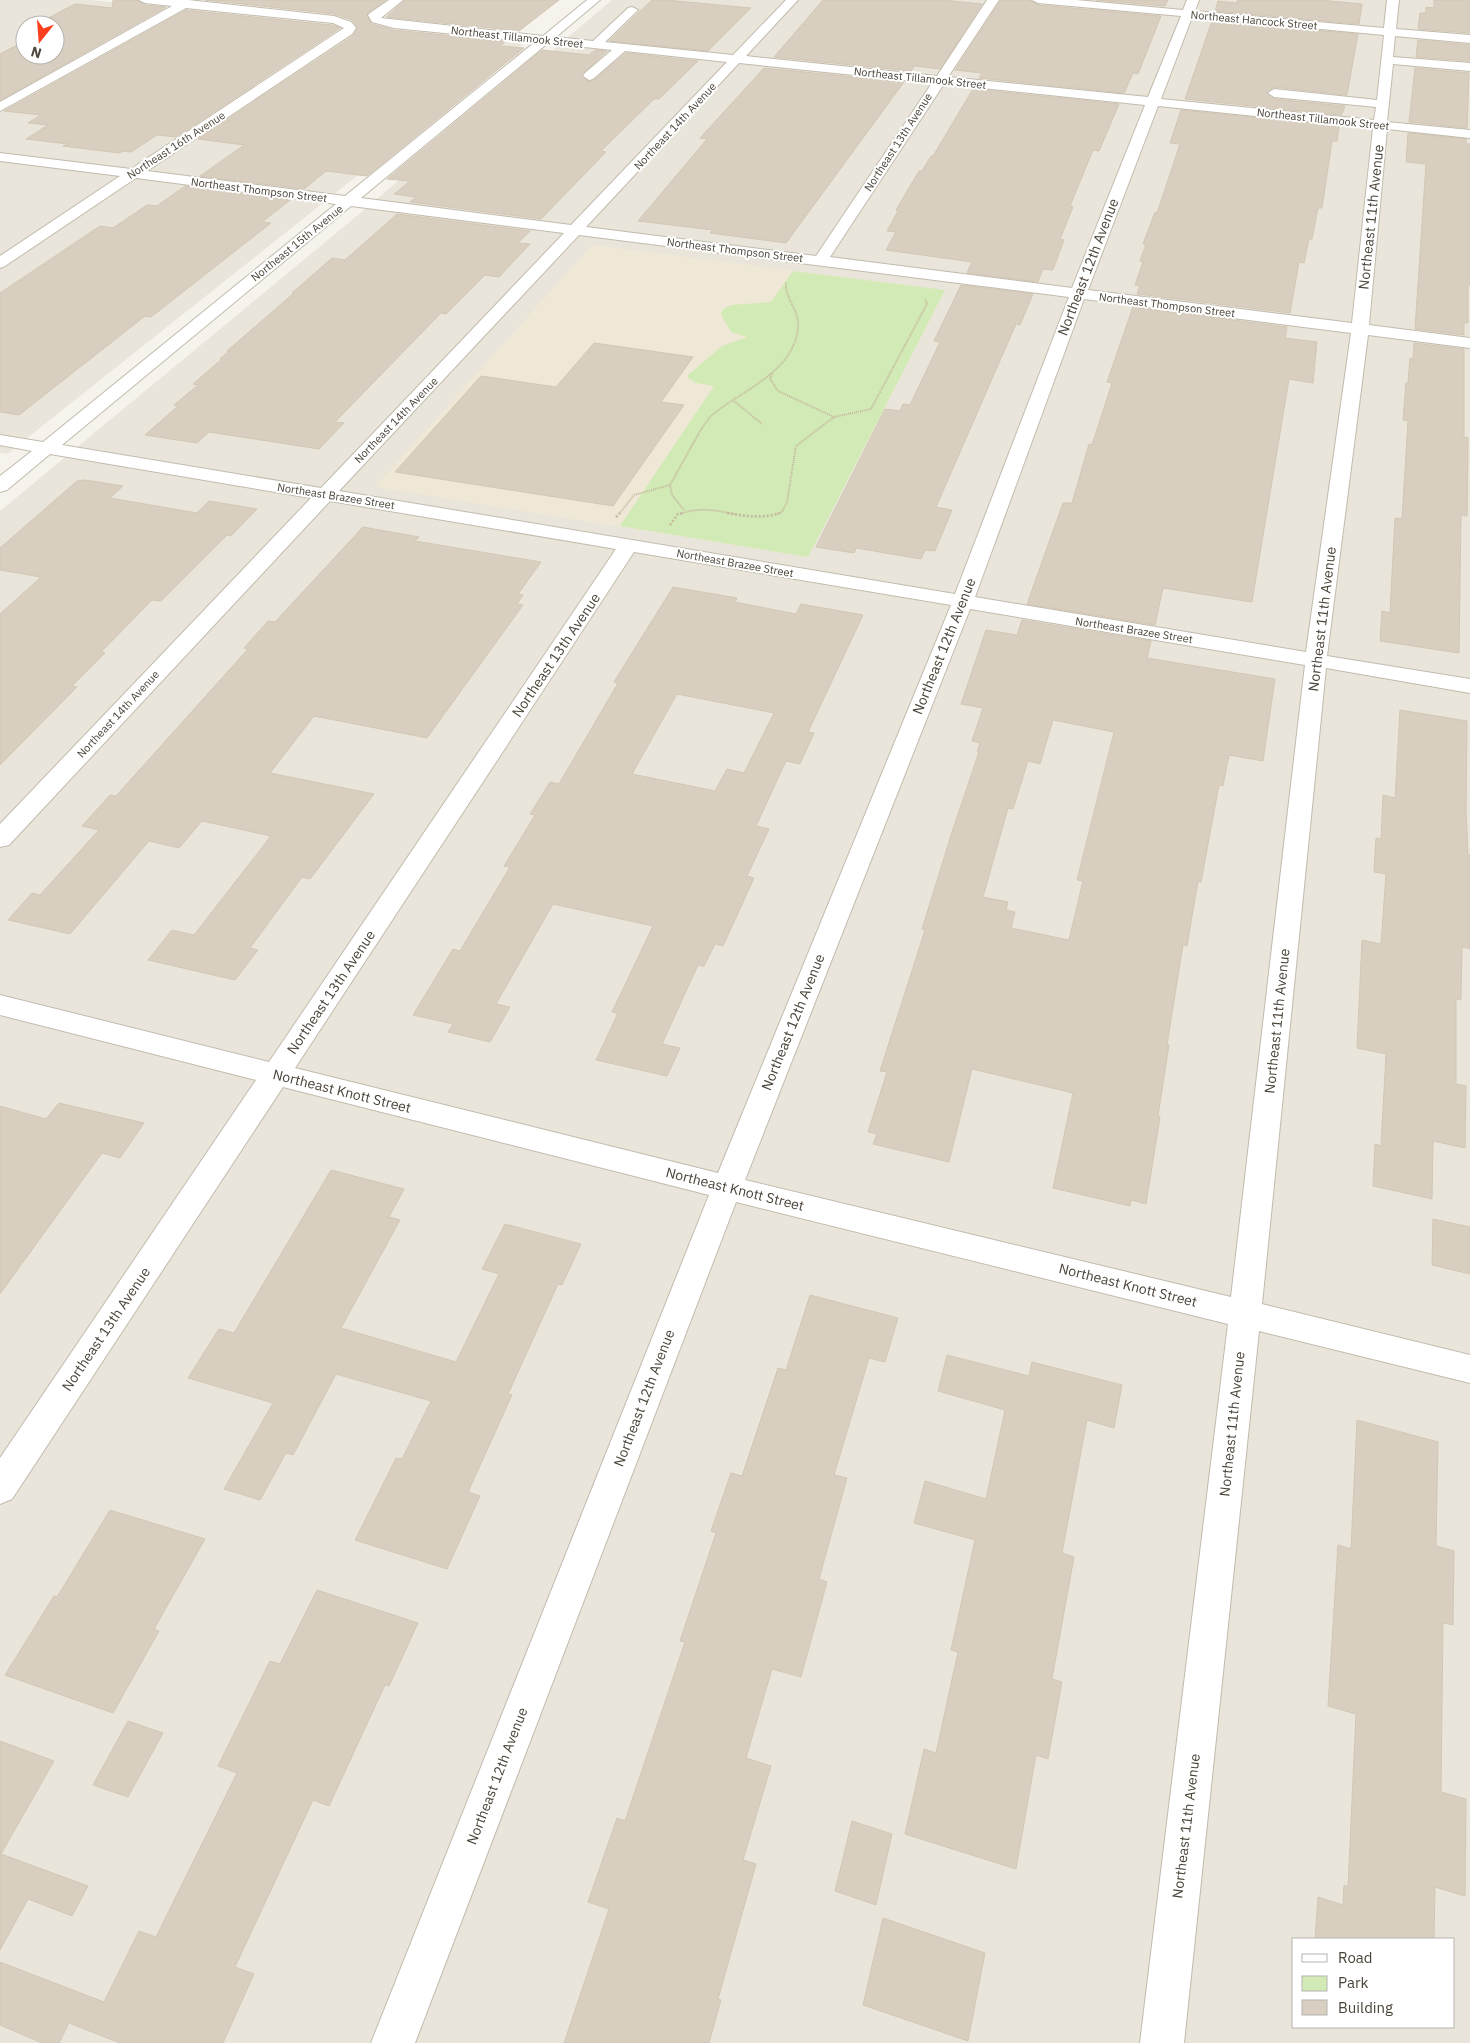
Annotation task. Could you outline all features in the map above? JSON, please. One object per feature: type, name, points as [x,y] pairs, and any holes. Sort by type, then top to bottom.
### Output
[{"type":"street","points":[[145,0],[188,2]]},
{"type":"street","name":"Northeast Tillamook Street","points":[[397,0],[374,15],[380,22],[1153,102],[1381,114],[1470,134]]},
{"type":"street","name":"Northeast 15th Avenue","points":[[0,486],[594,0]]},
{"type":"street","name":"Northeast 14th Avenue","points":[[0,839],[577,230],[792,0]]},
{"type":"street","name":"Northeast 13th Avenue","points":[[821,260],[993,0]]},
{"type":"street","name":"Northeast Hancock Street","points":[[1038,0],[1190,7],[1390,32],[1470,39]]},
{"type":"street","name":"Northeast 11th Avenue","points":[[1162,2043],[1245,1314],[1316,660],[1360,329],[1393,0]]},
{"type":"street","points":[[0,106],[188,2]]},
{"type":"street","name":"Northeast 16th Avenue","points":[[0,263],[348,32],[350,28],[347,24],[334,20],[188,2]]},
{"type":"street","name":"Northeast 12th Avenue","points":[[393,2043],[726,1187],[962,601],[1078,293],[1190,7]]},
{"type":"street","points":[[595,45],[632,10]]},
{"type":"street","points":[[589,76],[622,48]]},
{"type":"street","points":[[1387,60],[1470,67]]},
{"type":"street","points":[[1274,93],[1381,114]]},
{"type":"street","name":"Northeast Thompson Street","points":[[0,158],[1470,343]]},
{"type":"street","name":"Northeast Brazee Street","points":[[0,440],[1470,686]]},
{"type":"street","name":"Northeast 13th Avenue","points":[[0,1488],[629,545]]},
{"type":"street","name":"Northeast Knott Street","points":[[0,1005],[726,1187],[1470,1370]]},
{"type":"path","points":[[600,540],[626,503],[634,495],[670,485],[710,417],[772,374],[792,349],[798,328],[795,307],[784,285],[788,280],[798,276],[805,264],[821,260]]},
{"type":"path","points":[[670,485],[672,495],[684,510],[714,510],[745,517],[764,518],[782,512],[787,502],[796,446],[834,417],[863,412],[874,406],[926,306]]},
{"type":"path","points":[[772,374],[770,378],[778,391],[834,417]]},
{"type":"path","points":[[734,400],[762,424]]},
{"type":"shaded area","points":[[0,0],[90,0],[523,44],[7,454],[0,453]]},
{"type":"shaded area","points":[[612,0],[1470,0],[1470,2043],[0,2043],[0,511],[358,215]]},
{"type":"shaded area","points":[[592,245],[945,290],[808,557],[375,487]]},
{"type":"green space","points":[[793,271],[945,290],[808,557],[620,526],[714,386],[696,383],[688,378],[688,375],[722,346],[747,337],[731,332],[721,315],[722,310],[731,305],[771,302]]},
{"type":"building","points":[[113,0],[137,0],[145,5],[166,7],[65,64],[65,15],[54,15],[75,4],[112,8]]},
{"type":"building","points":[[205,0],[386,0],[367,14],[372,24],[394,30],[506,41],[500,46],[524,48],[367,176],[326,171],[304,189],[200,176],[244,145],[198,139],[353,36],[358,28],[352,20],[334,14]]},
{"type":"building","points":[[405,0],[559,0],[519,31],[386,17]]},
{"type":"building","points":[[652,0],[751,8],[708,51],[609,41]]},
{"type":"building","points":[[823,0],[943,0],[982,4],[940,69],[915,66],[911,71],[774,57]]},
{"type":"building","points":[[1001,0],[1030,0],[1038,5],[1161,16],[1138,74],[1133,73],[1124,93],[979,78],[982,73],[955,70]]},
{"type":"building","points":[[1096,0],[1168,0],[1165,6]]},
{"type":"building","points":[[1238,0],[1319,0],[1362,4],[1359,24],[1215,11],[1218,1],[1236,3]]},
{"type":"building","points":[[1434,0],[1470,0],[1470,33],[1418,29],[1420,13],[1426,13],[1426,7],[1434,8]]},
{"type":"building","points":[[186,10],[332,25],[340,28],[176,137],[157,135],[131,152],[123,151],[119,153],[26,139],[48,125],[28,123],[41,115],[4,111]]},
{"type":"building","points":[[1212,21],[1358,34],[1347,95],[1274,87],[1266,92],[1274,99],[1345,106],[1341,115],[1185,99]]},
{"type":"building","points":[[1418,40],[1470,45],[1470,61],[1416,57]]},
{"type":"building","points":[[15,46],[15,65],[62,65],[0,100],[0,54]]},
{"type":"building","points":[[542,50],[589,55],[595,50],[607,51],[581,75],[589,82],[594,80],[626,53],[698,61],[659,99],[654,99],[601,151],[606,152],[541,219],[410,202],[416,197],[394,194],[410,181],[387,179]]},
{"type":"building","points":[[764,68],[904,82],[786,243],[710,233],[713,230],[638,221],[707,139],[700,138]]},
{"type":"building","points":[[1415,68],[1469,73],[1467,128],[1409,122]]},
{"type":"building","points":[[973,89],[1119,104],[1099,151],[1093,150],[1070,206],[1073,207],[1060,239],[1064,240],[1053,270],[1043,269],[1038,282],[967,273],[972,262],[886,250],[896,232],[887,231],[898,211],[896,210],[919,171],[922,171],[931,156],[933,156]]},
{"type":"building","points":[[1181,110],[1339,126],[1337,141],[1332,141],[1322,208],[1318,208],[1312,239],[1309,239],[1304,263],[1299,262],[1290,313],[1137,294],[1140,286],[1135,285],[1143,262],[1140,261],[1146,244],[1143,244],[1155,212],[1157,213],[1180,144],[1170,143]]},
{"type":"building","points":[[1408,133],[1466,139],[1466,144],[1470,144],[1470,285],[1468,285],[1468,323],[1464,323],[1464,335],[1415,329],[1426,164],[1406,162]]},
{"type":"building","points":[[185,186],[290,200],[262,222],[271,223],[151,317],[145,316],[19,415],[0,412],[0,293],[100,226],[113,228],[147,205],[157,206]]},
{"type":"building","points":[[397,214],[530,231],[518,243],[530,244],[499,277],[485,275],[446,314],[441,313],[335,422],[344,423],[319,449],[209,432],[197,443],[145,435],[178,406],[174,405],[198,385],[193,384],[222,359],[220,359],[229,351],[227,351],[294,293],[292,293],[332,258],[345,260]]},
{"type":"building","points":[[961,285],[1033,294],[1020,325],[1016,324],[936,507],[952,510],[935,551],[925,550],[921,559],[856,548],[854,553],[816,547],[885,409],[900,411],[903,404],[910,405],[940,342],[934,341]]},
{"type":"building","points":[[1133,307],[1287,327],[1285,338],[1317,342],[1313,383],[1289,379],[1252,602],[1163,588],[1155,625],[1027,604],[1063,503],[1072,503],[1089,444],[1092,445],[1112,383],[1107,382]]},
{"type":"building","points":[[594,343],[693,357],[661,402],[684,405],[613,506],[395,472],[481,376],[556,387]]},
{"type":"building","points":[[1414,343],[1464,349],[1464,437],[1468,438],[1467,516],[1461,515],[1459,653],[1380,641],[1382,611],[1390,613],[1395,518],[1402,519],[1408,421],[1403,420],[1406,383],[1408,383],[1410,358],[1413,359]]},
{"type":"building","points":[[85,480],[123,486],[110,498],[197,513],[209,501],[257,509],[231,536],[227,535],[161,601],[152,600],[101,652],[105,653],[72,686],[77,687],[0,765],[0,614],[41,577],[0,570],[0,548],[77,481]]},
{"type":"building","points":[[363,527],[419,537],[415,541],[541,562],[518,594],[523,595],[517,604],[523,605],[427,738],[314,716],[270,773],[374,794],[310,879],[302,877],[250,948],[258,950],[235,980],[148,960],[172,930],[194,935],[271,836],[202,821],[179,848],[149,841],[70,934],[8,920],[32,893],[40,895],[99,830],[82,826],[110,795],[116,796],[248,649],[244,648],[268,621],[275,622]]},
{"type":"building","points":[[673,587],[737,598],[735,602],[796,614],[801,604],[863,615],[808,732],[814,733],[800,764],[786,761],[756,826],[769,829],[747,876],[754,878],[723,946],[715,944],[704,966],[698,965],[662,1044],[680,1048],[667,1076],[596,1060],[618,1013],[612,1012],[653,926],[553,904],[496,1004],[510,1007],[490,1042],[448,1032],[453,1024],[413,1015],[453,949],[460,951],[510,867],[504,866],[535,815],[530,814],[550,782],[559,784],[618,683],[614,682]],"holes":[[[677,694],[774,713],[744,773],[727,769],[715,791],[632,774]]]},
{"type":"building","points":[[1022,620],[1151,641],[1147,658],[1275,679],[1263,761],[1229,755],[1223,786],[1219,785],[1201,882],[1198,881],[1187,946],[1183,945],[1167,1045],[1169,1045],[1158,1116],[1160,1117],[1146,1204],[1131,1200],[1130,1206],[1053,1188],[1073,1093],[972,1069],[949,1162],[873,1144],[877,1134],[868,1132],[887,1072],[880,1071],[925,930],[922,929],[952,832],[979,752],[977,752],[980,743],[972,741],[983,708],[961,704],[986,630],[1017,635]],"holes":[[[1053,720],[1114,732],[1077,880],[1083,881],[1069,940],[1011,928],[1015,912],[1006,910],[1008,902],[983,897],[1008,808],[1013,809],[1028,761],[1040,764]]]},
{"type":"building","points":[[1400,710],[1467,721],[1466,811],[1468,855],[1470,855],[1470,949],[1462,947],[1461,1000],[1456,999],[1456,1084],[1466,1086],[1465,1148],[1433,1141],[1432,1199],[1373,1186],[1375,1144],[1381,1146],[1386,1054],[1357,1048],[1362,940],[1381,944],[1386,874],[1374,872],[1376,838],[1381,839],[1383,795],[1395,798]]},
{"type":"building","points":[[59,1103],[144,1123],[120,1158],[102,1153],[0,1294],[0,1106],[46,1119]]},
{"type":"building","points":[[331,1170],[404,1189],[389,1217],[400,1220],[341,1328],[456,1362],[499,1274],[482,1269],[505,1224],[581,1244],[562,1285],[558,1284],[508,1394],[512,1395],[468,1492],[480,1496],[447,1569],[355,1540],[396,1458],[402,1459],[431,1401],[336,1374],[293,1455],[286,1453],[260,1500],[224,1489],[273,1403],[188,1378],[219,1329],[234,1333]]},
{"type":"building","points":[[1433,1219],[1470,1227],[1470,1274],[1432,1265]]},
{"type":"building","points":[[810,1295],[898,1318],[885,1362],[869,1358],[834,1475],[847,1478],[819,1579],[827,1582],[801,1677],[772,1669],[746,1758],[771,1766],[743,1860],[756,1864],[718,1999],[721,2000],[709,2043],[564,2043],[609,1909],[588,1902],[617,1818],[625,1821],[685,1642],[680,1641],[716,1533],[711,1531],[731,1473],[742,1476],[778,1368],[786,1370]]},
{"type":"building","points":[[947,1355],[1029,1376],[1032,1362],[1122,1385],[1114,1428],[1087,1420],[1062,1553],[1074,1557],[1052,1679],[1062,1682],[1048,1759],[1036,1755],[1016,1869],[905,1834],[924,1749],[936,1753],[958,1652],[951,1650],[975,1540],[914,1523],[925,1481],[986,1499],[1005,1410],[938,1391]]},
{"type":"building","points":[[1357,1420],[1438,1442],[1436,1546],[1454,1551],[1453,1625],[1443,1623],[1441,1792],[1466,1799],[1465,1896],[1435,1887],[1434,1938],[1315,1938],[1318,1897],[1343,1905],[1344,1885],[1348,1887],[1356,1714],[1328,1706],[1338,1545],[1351,1549]]},
{"type":"building","points":[[110,1510],[205,1539],[154,1629],[159,1631],[113,1713],[5,1675],[54,1596],[57,1597]]},
{"type":"building","points":[[317,1590],[418,1623],[389,1686],[385,1685],[329,1806],[313,1800],[235,1967],[254,1974],[223,2043],[120,2043],[69,2023],[59,2043],[42,2043],[0,2025],[0,1962],[104,2002],[139,1931],[156,1937],[237,1773],[218,1766],[270,1661],[280,1664]]},
{"type":"building","points":[[128,1721],[163,1733],[128,1797],[93,1785]]},
{"type":"building","points":[[0,1741],[54,1761],[1,1854],[88,1886],[72,1916],[28,1899],[0,1950]]},
{"type":"building","points":[[852,1821],[892,1834],[876,1905],[835,1891]]},
{"type":"building","points":[[883,1918],[985,1953],[968,2041],[863,2005]]}]
